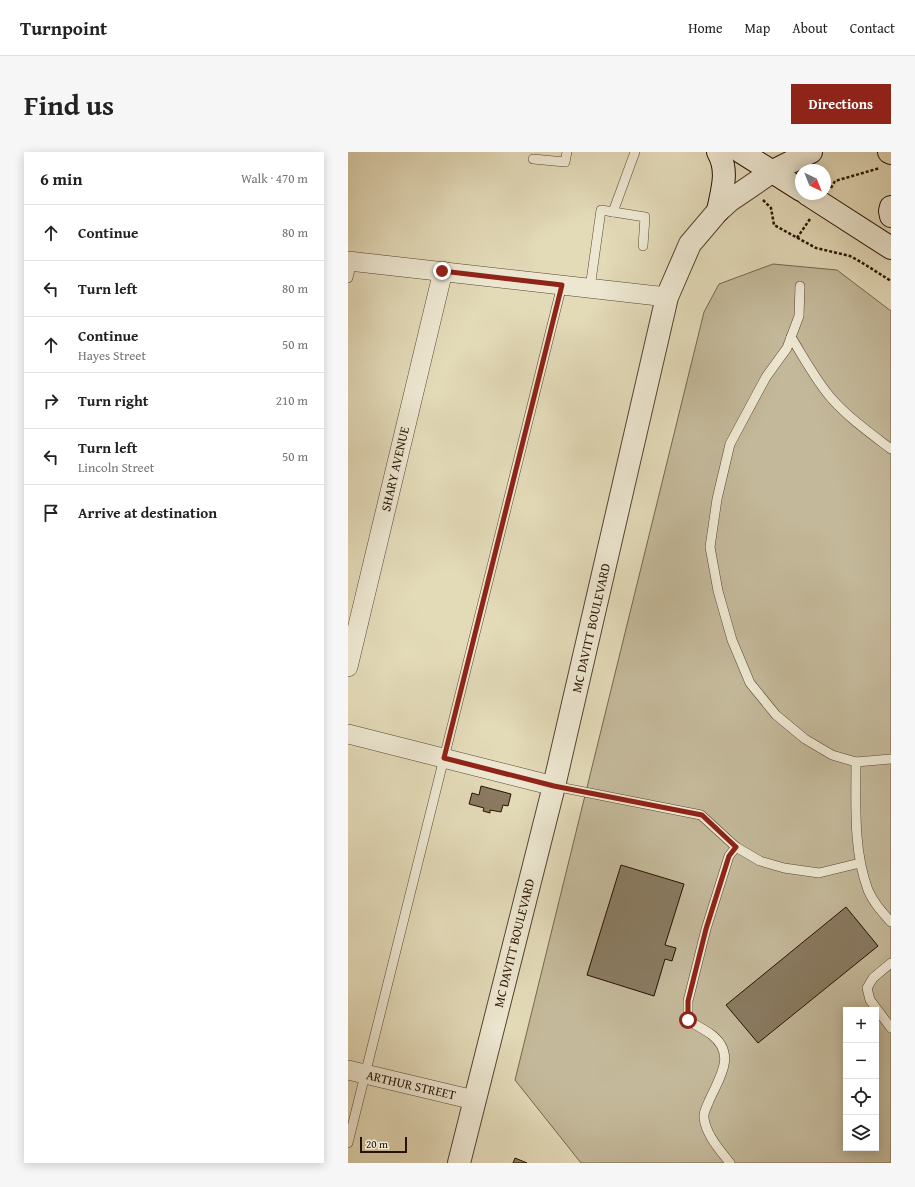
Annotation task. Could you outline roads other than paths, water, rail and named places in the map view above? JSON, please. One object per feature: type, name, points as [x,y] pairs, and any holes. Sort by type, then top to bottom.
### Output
[{"type":"street","points":[[718,152],[721,157],[724,170],[724,184],[718,211]]},
{"type":"street","points":[[741,152],[795,186]]},
{"type":"street","name":"MC DAVITT BOULEVARD","points":[[459,1163],[554,786],[667,297],[690,244],[718,211],[729,201],[773,171],[811,152]]},
{"type":"street","points":[[816,200],[891,248]]},
{"type":"street","points":[[891,207],[891,216]]},
{"type":"street","points":[[349,266],[442,271],[667,297]]},
{"type":"street","name":"SHARY AVENUE","points":[[348,667],[442,271]]},
{"type":"street","points":[[348,734],[554,786]]},
{"type":"street","name":"ARTHUR STREET","points":[[357,1072],[474,1100]]},
{"type":"lane","points":[[533,159],[565,162],[567,152]]},
{"type":"lane","points":[[613,212],[635,152]]},
{"type":"lane","points":[[590,288],[601,210],[645,217],[643,246]]},
{"type":"lane","points":[[348,1143],[357,1072],[444,758],[562,285]]},
{"type":"lane","points":[[800,286],[799,316],[787,348],[766,377],[730,444],[717,499],[710,548],[718,591],[732,640],[750,683],[776,715],[805,739],[832,754],[856,762],[891,759]]},
{"type":"lane","points":[[791,337],[831,398],[851,418],[891,449]]},
{"type":"lane","points":[[856,762],[856,819],[860,863],[868,891],[879,908],[891,922]]},
{"type":"lane","points":[[554,786],[702,815],[736,847],[760,861],[784,868],[819,872],[860,863]]},
{"type":"lane","points":[[730,1163],[716,1144],[706,1126],[703,1116],[724,1068],[725,1055],[718,1041],[712,1035],[688,1020],[688,1001],[706,929],[729,856],[736,847]]},
{"type":"lane","points":[[891,963],[873,978],[867,988],[870,1000],[891,1028]]}]
